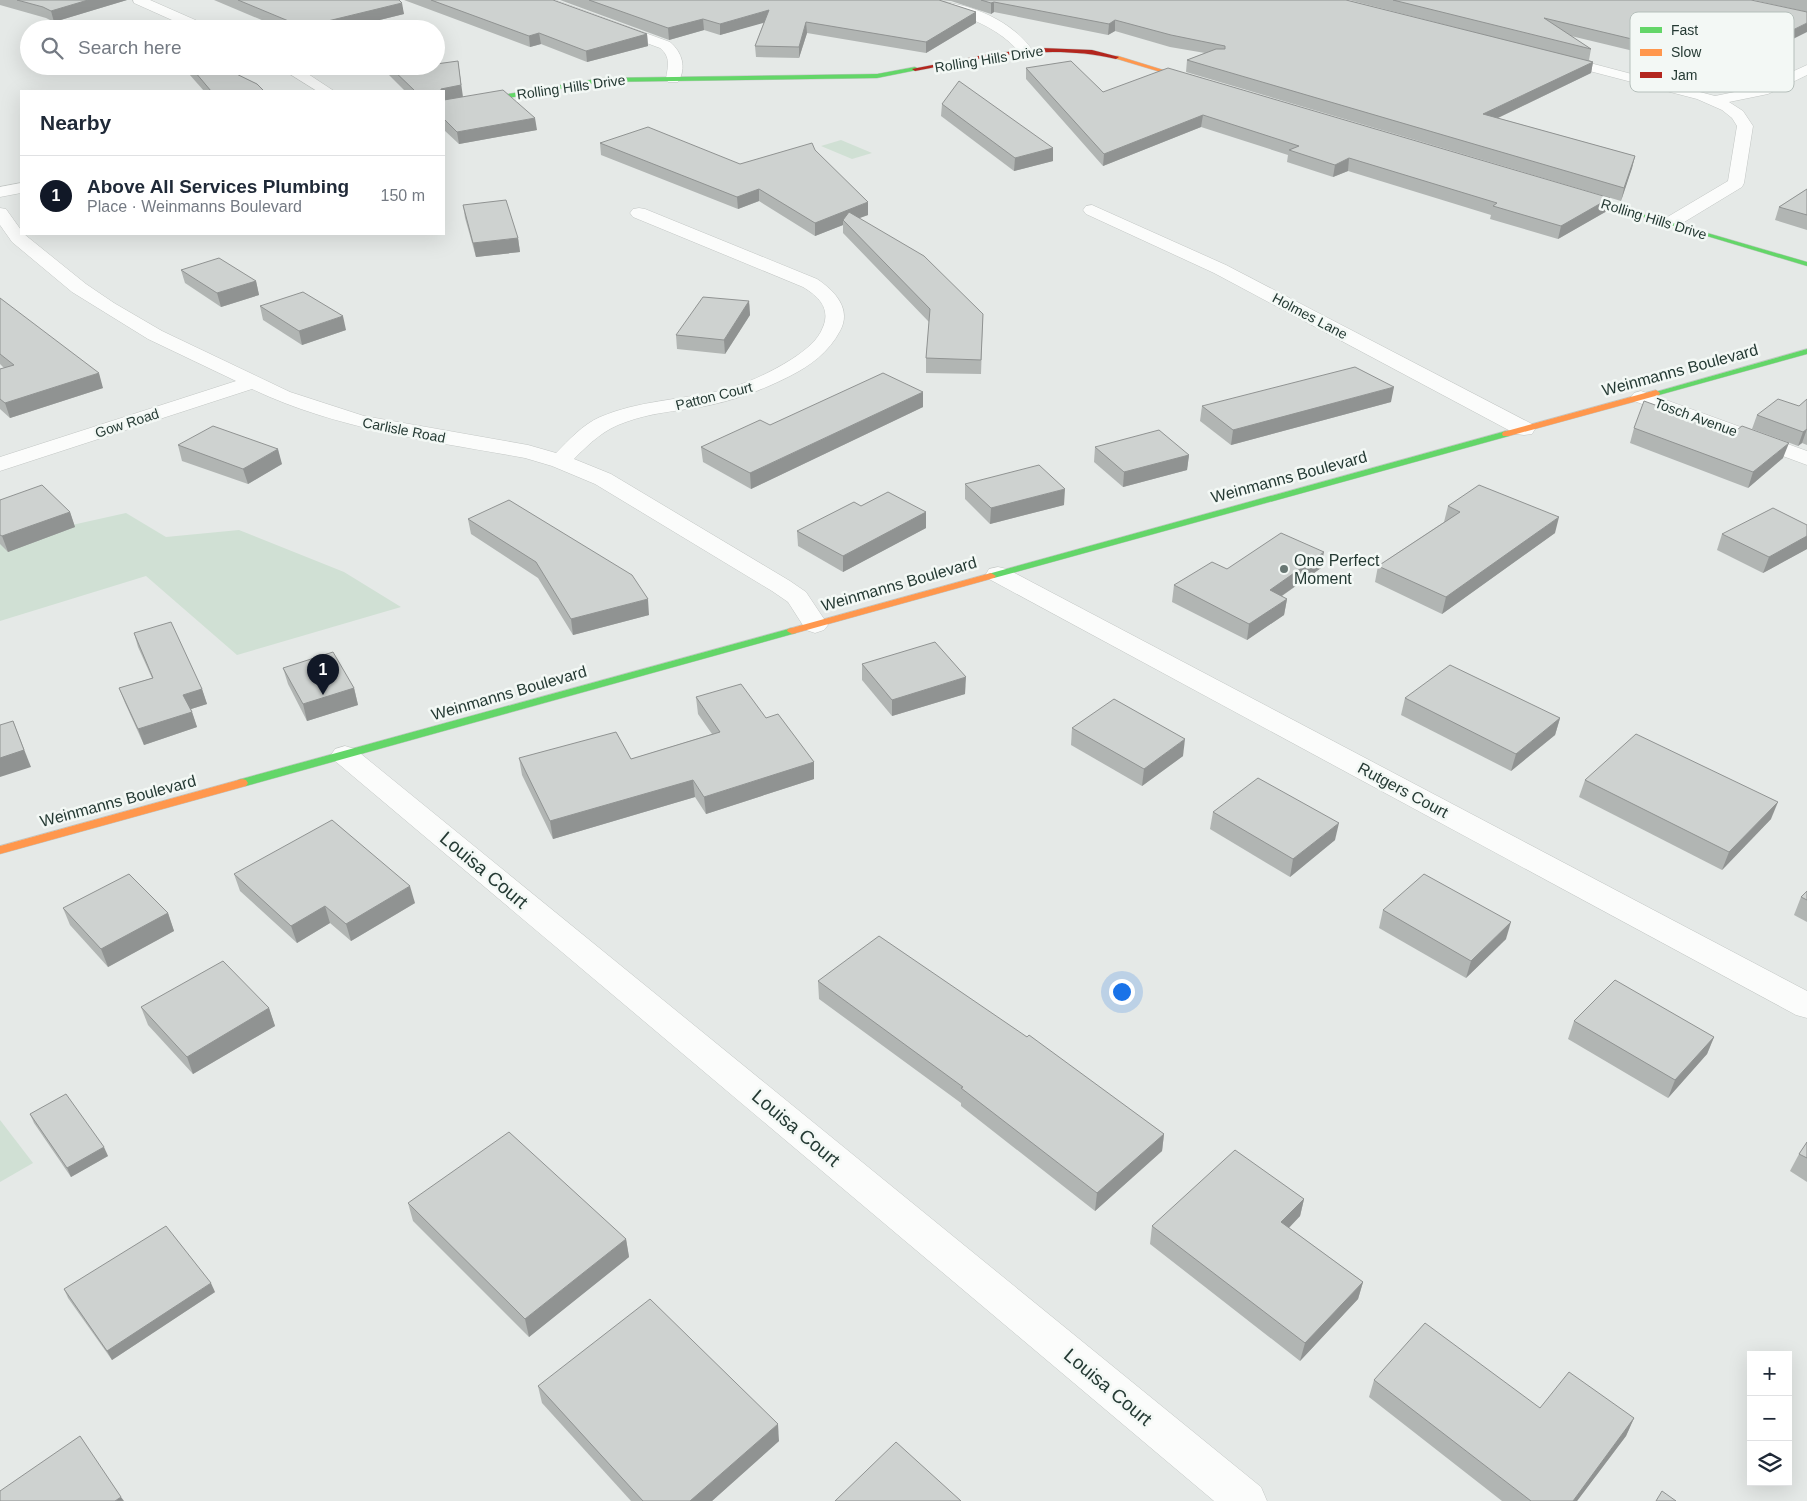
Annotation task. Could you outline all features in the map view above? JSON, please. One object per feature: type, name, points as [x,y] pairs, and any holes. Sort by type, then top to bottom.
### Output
[{"type":"street","points":[[139,0],[184,20]]},
{"type":"street","points":[[543,0],[665,45],[674,52],[677,60],[673,79]]},
{"type":"street","points":[[926,0],[989,21],[1006,30],[1018,40],[1026,51]]},
{"type":"street","name":"Rolling Hills Drive","points":[[445,107],[601,80],[877,76],[1026,51],[1072,50],[1112,56],[1205,84]]},
{"type":"street","points":[[1547,56],[1630,78]]},
{"type":"street","points":[[1794,76],[1807,70]]},
{"type":"street","points":[[302,75],[325,90]]},
{"type":"street","points":[[1670,223],[1736,183],[1745,126],[1741,117],[1733,109],[1715,100],[1684,92]]},
{"type":"street","points":[[1715,100],[1758,92]]},
{"type":"street","points":[[0,192],[20,188]]},
{"type":"street","name":"Rolling Hills Drive","points":[[1565,192],[1807,264]]},
{"type":"street","name":"Holmes Lane","points":[[1092,210],[1220,269],[1524,429]]},
{"type":"street","name":"Carlisle Road","points":[[0,213],[18,238],[79,288],[155,335],[284,396],[321,410],[361,422],[528,452],[560,461],[603,479],[797,597],[815,625]]},
{"type":"street","name":"Patton Court","points":[[560,461],[592,430],[607,422],[626,416],[732,394],[759,384],[792,368],[813,353],[828,338],[835,323],[835,309],[832,301],[821,290],[639,213]]},
{"type":"street","name":"Weinmanns Boulevard","points":[[0,850],[1807,351]]},
{"type":"street","name":"Gow Road","points":[[0,464],[254,382]]},
{"type":"street","name":"Tosch Avenue","points":[[1641,397],[1807,458]]},
{"type":"street","name":"Rutgers Court","points":[[998,574],[1807,1006]]},
{"type":"street","name":"Louisa Court","points":[[345,755],[1246,1501]]},
{"type":"green space","points":[[841,140],[872,153],[852,159],[821,146]]},
{"type":"green space","points":[[126,513],[166,537],[239,530],[344,572],[401,607],[237,655],[146,576],[0,621],[0,541]]},
{"type":"green space","points":[[0,1120],[33,1163],[0,1182]]},
{"type":"building","points":[[17,0],[88,0],[51,11]]},
{"type":"building","points":[[238,0],[399,0],[402,3],[332,20],[286,20]]},
{"type":"building","points":[[431,0],[553,0],[647,34],[586,51],[539,33],[529,36]]},
{"type":"building","points":[[589,0],[939,0],[976,12],[926,42],[806,22],[799,47],[755,46],[769,10],[720,24],[703,19],[668,28]]},
{"type":"building","points":[[981,0],[1346,0],[1593,62],[1483,114],[1635,156],[1624,188],[1187,60],[1216,49],[1225,49],[1225,46],[1171,35],[1115,20],[1109,24]]},
{"type":"building","points":[[1393,0],[1751,0],[1807,12],[1807,23],[1794,29],[1794,12],[1630,12],[1630,39],[1544,18],[1591,49]]},
{"type":"building","points":[[458,61],[461,85],[441,90],[414,90],[398,75],[445,75],[445,63]]},
{"type":"building","points":[[1071,61],[1103,92],[1168,68],[1610,198],[1561,226],[1493,206],[1497,203],[1349,158],[1335,165],[1289,150],[1299,146],[1203,115],[1104,154],[1026,68]]},
{"type":"building","points":[[198,75],[238,75],[257,84],[263,90],[210,90]]},
{"type":"building","points":[[959,81],[1053,148],[1015,158],[942,104]]},
{"type":"building","points":[[503,90],[535,118],[457,132],[445,120],[445,100]]},
{"type":"building","points":[[648,127],[740,164],[812,143],[815,150],[868,202],[815,223],[759,189],[737,197],[600,143]]},
{"type":"building","points":[[1807,189],[1807,215],[1779,207]]},
{"type":"building","points":[[506,200],[518,238],[473,243],[463,205]]},
{"type":"building","points":[[849,212],[924,256],[983,314],[981,360],[926,358],[930,309],[843,220]]},
{"type":"building","points":[[219,258],[256,281],[217,293],[181,270]]},
{"type":"building","points":[[303,292],[343,316],[299,331],[260,306]]},
{"type":"building","points":[[703,297],[749,301],[724,340],[676,335]]},
{"type":"building","points":[[0,298],[99,373],[5,403],[0,399],[0,369],[14,365],[0,354]]},
{"type":"building","points":[[1355,367],[1394,387],[1233,430],[1202,406]]},
{"type":"building","points":[[883,373],[923,392],[750,473],[701,447],[760,420],[770,425]]},
{"type":"building","points":[[1778,399],[1799,406],[1807,399],[1807,429],[1803,432],[1757,415]]},
{"type":"building","points":[[1644,401],[1733,433],[1742,426],[1789,443],[1753,472],[1634,428]]},
{"type":"building","points":[[213,426],[278,449],[243,469],[178,445]]},
{"type":"building","points":[[1159,430],[1189,455],[1124,472],[1095,447]]},
{"type":"building","points":[[1039,465],[1065,489],[991,508],[965,484]]},
{"type":"building","points":[[42,485],[70,512],[2,536],[0,535],[0,500]]},
{"type":"building","points":[[1479,485],[1559,517],[1446,597],[1378,566],[1460,512],[1448,506]]},
{"type":"building","points":[[888,492],[926,512],[843,556],[797,531],[854,502],[861,506]]},
{"type":"building","points":[[509,500],[632,575],[648,599],[571,619],[536,562],[468,519]]},
{"type":"building","points":[[1773,508],[1807,525],[1807,536],[1769,557],[1722,534]]},
{"type":"building","points":[[1281,533],[1324,552],[1270,590],[1287,599],[1249,624],[1174,585],[1212,562],[1227,569]]},
{"type":"building","points":[[171,622],[202,689],[183,695],[192,712],[138,729],[119,688],[153,678],[134,633]]},
{"type":"building","points":[[935,642],[966,677],[892,700],[862,664]]},
{"type":"building","points":[[333,652],[354,688],[303,704],[283,668]]},
{"type":"building","points":[[1450,665],[1560,718],[1516,754],[1405,698]]},
{"type":"building","points":[[741,684],[766,718],[778,714],[814,762],[704,797],[693,780],[550,821],[519,758],[616,732],[631,759],[720,732],[696,697]]},
{"type":"building","points":[[1114,699],[1185,739],[1144,769],[1072,728]]},
{"type":"building","points":[[13,721],[24,750],[0,758],[0,725]]},
{"type":"building","points":[[1636,734],[1778,802],[1729,852],[1585,780]]},
{"type":"building","points":[[1258,778],[1339,823],[1293,859],[1213,812]]},
{"type":"building","points":[[332,820],[410,886],[346,924],[325,906],[291,926],[234,874]]},
{"type":"building","points":[[129,874],[168,913],[101,949],[63,908]]},
{"type":"building","points":[[1424,874],[1511,922],[1471,961],[1383,910]]},
{"type":"building","points":[[1807,891],[1807,900],[1801,897]]},
{"type":"building","points":[[879,936],[1027,1037],[1029,1035],[1164,1134],[1097,1193],[961,1088],[963,1087],[818,981]]},
{"type":"building","points":[[223,961],[269,1008],[187,1057],[141,1007]]},
{"type":"building","points":[[1615,980],[1714,1037],[1675,1080],[1574,1021]]},
{"type":"building","points":[[66,1094],[104,1147],[67,1168],[30,1114]]},
{"type":"building","points":[[509,1132],[626,1239],[525,1319],[408,1203]]},
{"type":"building","points":[[1807,1142],[1807,1158],[1799,1154]]},
{"type":"building","points":[[1235,1150],[1304,1199],[1281,1222],[1363,1282],[1305,1343],[1152,1226]]},
{"type":"building","points":[[166,1226],[211,1283],[107,1351],[64,1289]]},
{"type":"building","points":[[650,1299],[778,1424],[690,1501],[643,1501],[538,1386]]},
{"type":"building","points":[[1425,1323],[1540,1408],[1569,1372],[1634,1418],[1573,1501],[1531,1501],[1374,1380]]},
{"type":"building","points":[[80,1436],[121,1497],[115,1501],[0,1501],[0,1491]]},
{"type":"building","points":[[896,1442],[961,1501],[835,1501]]},
{"type":"building","points":[[1662,1491],[1676,1501],[1656,1501]]},
{"type":"traffic: fast","points":[[445,107],[601,80],[877,76],[915,69]]},
{"type":"traffic: fast","points":[[1572,194],[1807,264]]},
{"type":"traffic: fast","points":[[1656,393],[1807,351]]},
{"type":"traffic: fast","points":[[991,576],[1506,434]]},
{"type":"traffic: fast","points":[[242,783],[792,631]]},
{"type":"traffic: slow","points":[[1116,57],[1196,81]]},
{"type":"traffic: slow","points":[[1506,434],[1656,393]]},
{"type":"traffic: slow","points":[[792,631],[991,576]]},
{"type":"traffic: slow","points":[[0,850],[242,783]]},
{"type":"traffic: jam","points":[[915,69],[989,55],[1041,50],[1066,49],[1116,57]]},
{"type":"place","name":"One Perfect Moment","points":[[1284,569]]},
{"type":"place","name":"Above All Services Plumbing","points":[[323,695]]}]
